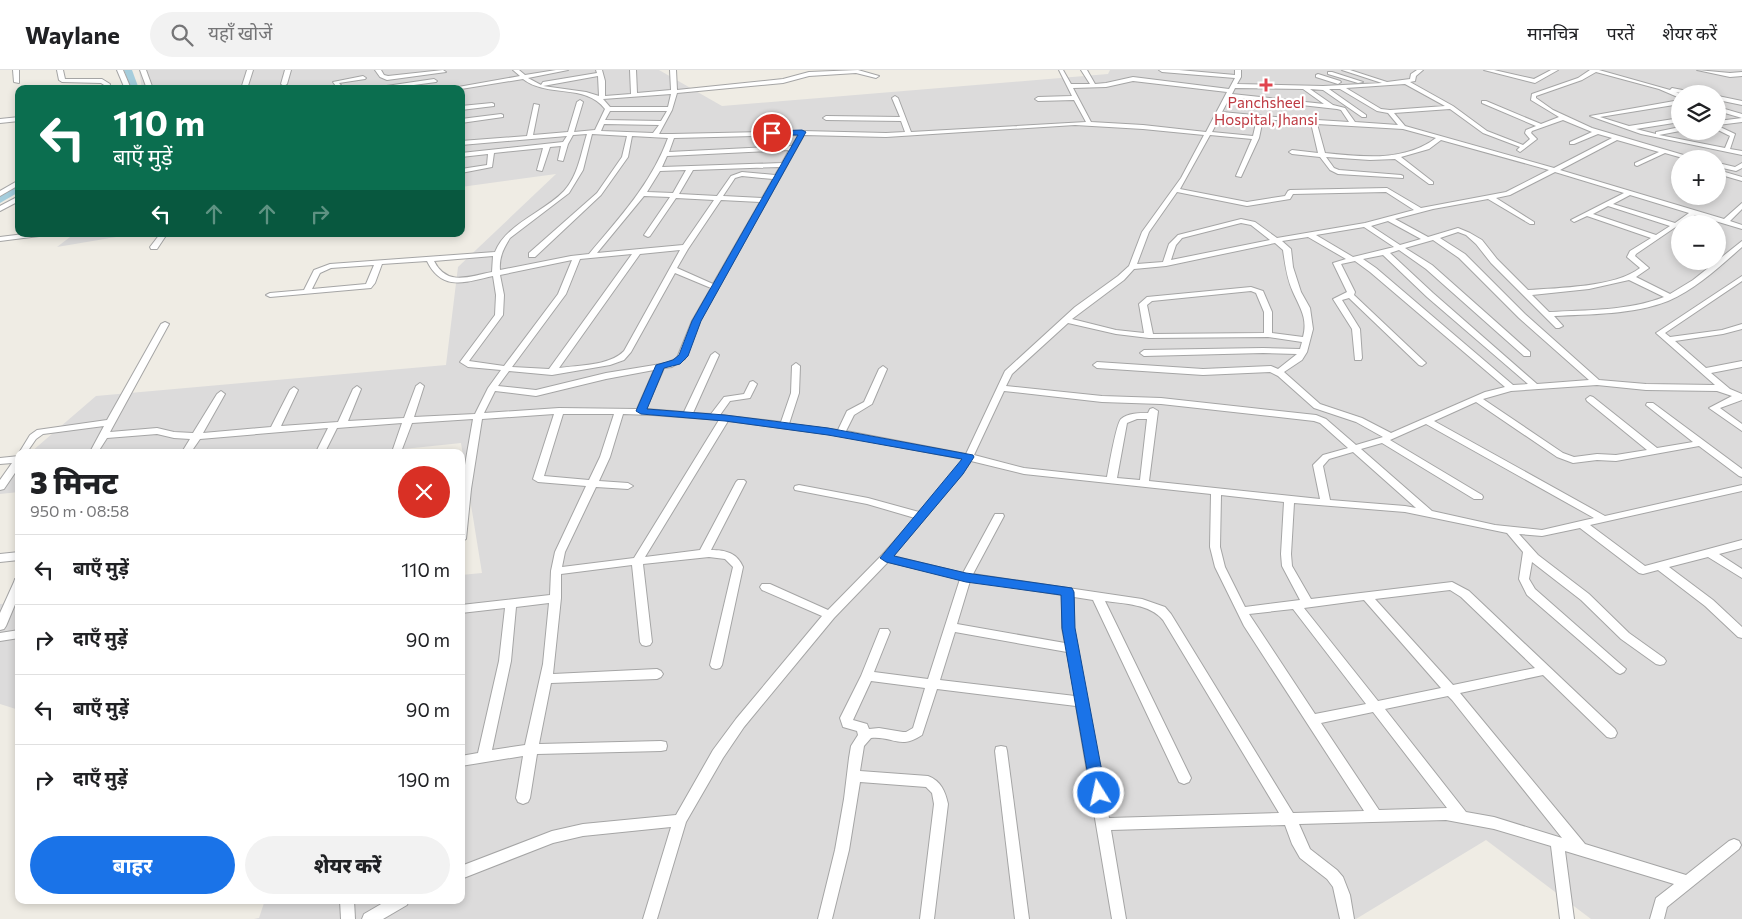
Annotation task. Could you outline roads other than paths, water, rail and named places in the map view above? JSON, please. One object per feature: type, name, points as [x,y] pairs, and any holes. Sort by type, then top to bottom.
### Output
[{"type":"street","points":[[16,70],[17,82]]},
{"type":"street","points":[[60,70],[62,80],[64,81],[102,81],[107,85]]},
{"type":"street","points":[[120,70],[126,85]]},
{"type":"street","points":[[143,70],[149,85]]},
{"type":"street","points":[[245,85],[250,70]]},
{"type":"street","points":[[284,84],[288,70]]},
{"type":"street","points":[[378,70],[382,76],[387,78],[410,73],[442,71],[448,85]]},
{"type":"street","points":[[516,70],[537,86],[581,92],[600,98],[784,80],[814,72],[849,71],[876,76]]},
{"type":"street","points":[[465,86],[566,70]]},
{"type":"street","points":[[633,70],[636,109]]},
{"type":"street","points":[[656,134],[670,109],[676,92],[673,70]]},
{"type":"street","points":[[1084,70],[1093,85]]},
{"type":"street","points":[[1162,70],[1208,72],[1306,114],[1353,124],[1403,128],[1441,137],[1511,156],[1701,215]]},
{"type":"street","points":[[1345,70],[1391,84]]},
{"type":"street","points":[[1365,70],[1408,82],[1451,106],[1480,130],[1524,148]]},
{"type":"street","points":[[1069,86],[1112,84],[1133,79],[1305,88],[1353,87],[1408,82],[1413,80],[1413,75],[1420,70]]},
{"type":"street","points":[[1487,70],[1535,81],[1555,70]]},
{"type":"street","points":[[1671,92],[1595,70],[1580,79],[1532,96],[1545,108],[1562,118],[1671,152]]},
{"type":"street","points":[[1700,70],[1730,74],[1741,72]]},
{"type":"street","points":[[1061,71],[1089,124]]},
{"type":"street","points":[[537,86],[599,72],[602,81],[600,98],[608,109]]},
{"type":"street","points":[[1330,73],[1373,86]]},
{"type":"street","points":[[1318,76],[1353,87]]},
{"type":"street","points":[[338,85],[336,82],[363,78]]},
{"type":"street","points":[[402,85],[434,81]]},
{"type":"street","points":[[650,919],[680,820],[718,754],[740,723],[830,615],[886,558],[959,472],[969,457],[1008,373],[1066,320],[1132,267],[1146,232],[1176,190],[1220,113],[1233,84]]},
{"type":"street","points":[[1341,87],[1379,110],[1390,112],[1451,106]]},
{"type":"street","points":[[1305,88],[1332,106],[1344,108],[1353,124]]},
{"type":"street","points":[[1323,88],[1355,108],[1364,116]]},
{"type":"street","points":[[895,98],[909,134]]},
{"type":"street","points":[[1038,99],[1076,98]]},
{"type":"street","points":[[1726,100],[1742,103]]},
{"type":"street","points":[[561,160],[580,102]]},
{"type":"street","points":[[1484,102],[1539,125]]},
{"type":"street","points":[[1671,103],[1593,116],[1652,135],[1742,153]]},
{"type":"street","points":[[465,107],[492,104]]},
{"type":"street","points":[[530,136],[536,105]]},
{"type":"street","points":[[1220,113],[1260,118],[1306,114],[1332,106]]},
{"type":"street","points":[[608,109],[670,109]]},
{"type":"street","points":[[608,109],[602,122],[593,132],[582,164],[567,192],[508,237],[497,254],[495,273],[500,306],[499,315],[464,362],[468,364],[552,372],[607,363],[624,355],[686,247],[736,175],[776,177]]},
{"type":"street","points":[[1390,112],[1403,128]]},
{"type":"street","points":[[1726,113],[1742,118]]},
{"type":"street","points":[[1306,114],[1329,169],[1333,171],[1401,177]]},
{"type":"street","points":[[465,120],[500,116]]},
{"type":"street","points":[[826,118],[904,119]]},
{"type":"street","points":[[1239,176],[1256,138],[1260,118]]},
{"type":"street","points":[[1511,156],[1534,139],[1528,133],[1529,130],[1562,118]]},
{"type":"street","points":[[1726,121],[1742,118]]},
{"type":"street","points":[[0,121],[15,119]]},
{"type":"street","points":[[602,122],[663,123]]},
{"type":"street","points":[[1629,129],[1671,122]]},
{"type":"street","points":[[465,143],[593,132],[672,136],[802,132],[909,134],[1089,124],[1256,138]]},
{"type":"street","points":[[1572,143],[1599,131]]},
{"type":"street","points":[[1652,135],[1671,131]]},
{"type":"street","points":[[492,388],[536,393],[606,376],[660,367],[677,362],[684,356],[696,321],[802,132]]},
{"type":"street","points":[[1726,132],[1733,135],[1727,150]]},
{"type":"street","points":[[532,255],[599,194],[625,157],[630,133]]},
{"type":"street","points":[[592,255],[645,194],[666,154],[672,136]]},
{"type":"street","points":[[1292,152],[1371,158],[1397,157],[1431,146],[1441,137]]},
{"type":"street","points":[[1132,267],[1166,264],[1277,240],[1365,225],[1419,210],[1513,192],[1554,169],[1594,152],[1619,137]]},
{"type":"street","points":[[465,155],[565,144]]},
{"type":"street","points":[[1700,150],[1703,145]]},
{"type":"street","points":[[540,170],[547,146]]},
{"type":"street","points":[[666,154],[793,148]]},
{"type":"street","points":[[1637,164],[1665,150]]},
{"type":"street","points":[[465,170],[490,166],[491,152]]},
{"type":"street","points":[[1397,157],[1431,183]]},
{"type":"street","points":[[659,169],[783,165]]},
{"type":"street","points":[[1726,167],[1736,169],[1742,165]]},
{"type":"street","points":[[648,235],[656,220],[675,196],[690,169]]},
{"type":"street","points":[[1726,174],[1742,179]]},
{"type":"street","points":[[0,194],[15,185]]},
{"type":"street","points":[[1176,190],[1248,204],[1288,198],[1290,192],[1387,190],[1419,210]]},
{"type":"street","points":[[1574,220],[1630,193]]},
{"type":"street","points":[[645,194],[763,200]]},
{"type":"street","points":[[1490,197],[1532,224]]},
{"type":"street","points":[[0,210],[15,201]]},
{"type":"street","points":[[1608,204],[1671,224]]},
{"type":"street","points":[[1726,220],[1742,205]]},
{"type":"street","points":[[1587,214],[1656,237]]},
{"type":"street","points":[[1388,218],[1431,238],[1462,256],[1522,316],[1597,382]]},
{"type":"street","points":[[1166,264],[1173,244],[1180,236],[1236,222],[1250,222],[1277,240],[1288,250],[1289,268],[1310,321],[1303,352],[1299,358],[1278,373]]},
{"type":"street","points":[[1726,223],[1742,227]]},
{"type":"street","points":[[1365,225],[1402,247],[1429,267],[1527,354]]},
{"type":"street","points":[[1525,293],[1568,289],[1631,278],[1645,268],[1633,259],[1632,255],[1671,228]]},
{"type":"street","points":[[1422,363],[1350,295],[1351,292],[1337,264],[1353,258],[1385,252],[1454,230],[1474,238],[1525,293],[1560,326]]},
{"type":"street","points":[[1310,235],[1373,270],[1511,388]]},
{"type":"street","points":[[0,239],[16,237]]},
{"type":"street","points":[[154,247],[161,237]]},
{"type":"street","points":[[1548,314],[1602,312],[1650,303],[1669,296],[1694,282],[1742,243]]},
{"type":"street","points":[[430,259],[434,269],[454,281],[577,257],[686,247]]},
{"type":"street","points":[[552,372],[638,251]]},
{"type":"street","points":[[1385,252],[1430,295],[1535,386]]},
{"type":"street","points":[[307,292],[317,272],[330,266],[497,254]]},
{"type":"street","points":[[465,484],[478,416],[492,388],[562,294],[577,257]]},
{"type":"street","points":[[270,295],[368,286],[379,262]]},
{"type":"street","points":[[673,269],[716,288]]},
{"type":"street","points":[[1631,278],[1669,296]]},
{"type":"street","points":[[1726,390],[1660,333],[1742,278]]},
{"type":"street","points":[[1149,336],[1144,304],[1150,299],[1251,289],[1259,291],[1268,312],[1268,335]]},
{"type":"street","points":[[1350,295],[1337,299],[1356,329],[1358,358]]},
{"type":"street","points":[[1066,320],[1116,332],[1149,336],[1268,335],[1306,340]]},
{"type":"street","points":[[96,449],[165,324]]},
{"type":"street","points":[[1667,340],[1723,332],[1742,326]]},
{"type":"street","points":[[1144,353],[1196,354],[1265,350],[1303,352]]},
{"type":"street","points":[[687,415],[715,355]]},
{"type":"street","points":[[1706,371],[1742,364]]},
{"type":"street","points":[[1097,365],[1203,372],[1271,369],[1317,406],[1359,420],[1478,497]]},
{"type":"street","points":[[784,426],[793,404],[796,366]]},
{"type":"street","points":[[641,411],[660,367]]},
{"type":"street","points":[[842,433],[850,413],[868,404],[883,369]]},
{"type":"street","points":[[1326,503],[1318,465],[1326,457],[1387,438],[1477,398],[1511,388],[1597,382],[1646,387],[1726,390],[1741,396]]},
{"type":"street","points":[[646,642],[637,561],[719,418],[727,399],[747,396],[753,384]]},
{"type":"street","points":[[398,449],[420,386]]},
{"type":"street","points":[[1002,388],[1316,418],[1323,421],[1428,513]]},
{"type":"street","points":[[323,449],[357,389]]},
{"type":"street","points":[[275,429],[294,390]]},
{"type":"street","points":[[189,449],[221,394]]},
{"type":"street","points":[[1741,396],[1714,408],[1742,428]]},
{"type":"street","points":[[1477,398],[1569,459],[1616,458],[1701,443]]},
{"type":"street","points":[[1590,399],[1655,451]]},
{"type":"street","points":[[1144,484],[1153,401]]},
{"type":"street","points":[[1650,405],[1742,474]]},
{"type":"street","points":[[523,798],[546,678],[555,598],[556,571],[560,552],[605,457],[620,410]]},
{"type":"street","points":[[103,435],[157,431],[174,435],[196,436],[338,424],[559,411],[641,411],[719,418],[842,433],[969,457],[1024,471],[1428,513],[1510,530],[1549,533],[1742,488]]},
{"type":"street","points":[[559,411],[538,479],[628,486]]},
{"type":"street","points":[[1111,481],[1123,422],[1136,416],[1152,416]]},
{"type":"street","points":[[1427,421],[1605,520]]},
{"type":"street","points":[[25,449],[33,437],[40,432],[110,422]]},
{"type":"street","points":[[0,461],[15,459]]},
{"type":"street","points":[[0,488],[15,465]]},
{"type":"street","points":[[704,553],[741,482]]},
{"type":"street","points":[[799,488],[868,501],[921,516]]},
{"type":"street","points":[[1216,491],[1217,557],[1242,611],[1248,623],[1376,817]]},
{"type":"street","points":[[1289,499],[1287,566],[1302,604],[1374,706],[1461,816]]},
{"type":"street","points":[[825,919],[844,850],[851,814],[859,742],[864,735],[873,732],[897,737],[909,736],[918,731],[966,577],[999,516]]},
{"type":"street","points":[[1583,525],[1640,569],[1647,570],[1742,544]]},
{"type":"street","points":[[1510,530],[1528,552],[1586,597],[1626,636],[1660,661]]},
{"type":"street","points":[[1528,552],[1524,579],[1531,592],[1620,669]]},
{"type":"street","points":[[556,571],[704,553],[726,555],[735,560],[738,567],[716,665]]},
{"type":"street","points":[[1710,553],[1742,574]]},
{"type":"street","points":[[0,557],[15,556]]},
{"type":"street","points":[[886,558],[966,577],[1142,603],[1161,610],[1290,819],[1301,850],[1337,880],[1342,889],[1347,919]]},
{"type":"street","points":[[1661,566],[1703,598],[1742,634]]},
{"type":"street","points":[[1242,611],[1452,586],[1464,594],[1611,732]]},
{"type":"street","points":[[766,587],[830,615]]},
{"type":"street","points":[[0,626],[15,591]]},
{"type":"street","points":[[1068,592],[1068,628],[1104,824],[1119,919]]},
{"type":"street","points":[[1097,596],[1184,778]]},
{"type":"street","points":[[1367,597],[1449,689],[1580,849]]},
{"type":"street","points":[[465,609],[555,598]]},
{"type":"street","points":[[484,756],[505,661],[511,603]]},
{"type":"street","points":[[950,627],[1072,649]]},
{"type":"street","points":[[864,735],[863,728],[848,723],[846,718],[867,676],[884,632]]},
{"type":"street","points":[[0,637],[15,635]]},
{"type":"street","points":[[1312,720],[1449,689],[1546,670]]},
{"type":"street","points":[[546,678],[657,674]]},
{"type":"street","points":[[867,676],[1081,702]]},
{"type":"street","points":[[465,760],[531,749],[661,746]]},
{"type":"street","points":[[1001,751],[1022,919]]},
{"type":"street","points":[[854,776],[928,782],[935,785],[939,792],[941,804],[927,919]]},
{"type":"street","points":[[1104,824],[1446,814],[1494,823],[1688,882]]},
{"type":"street","points":[[465,872],[552,837],[583,830],[680,820]]},
{"type":"street","points":[[1557,842],[1567,919]]},
{"type":"street","points":[[1657,919],[1661,903],[1734,846]]},
{"type":"street","points":[[347,904],[348,919]]},
{"type":"street","points":[[369,919],[393,904]]},
{"type":"waterway","points":[[128,70],[134,85]]},
{"type":"waterway","points":[[0,200],[15,191]]},
{"type":"place","name":"Panchsheel Hospital, Jhansi","points":[[1266,85]]}]
